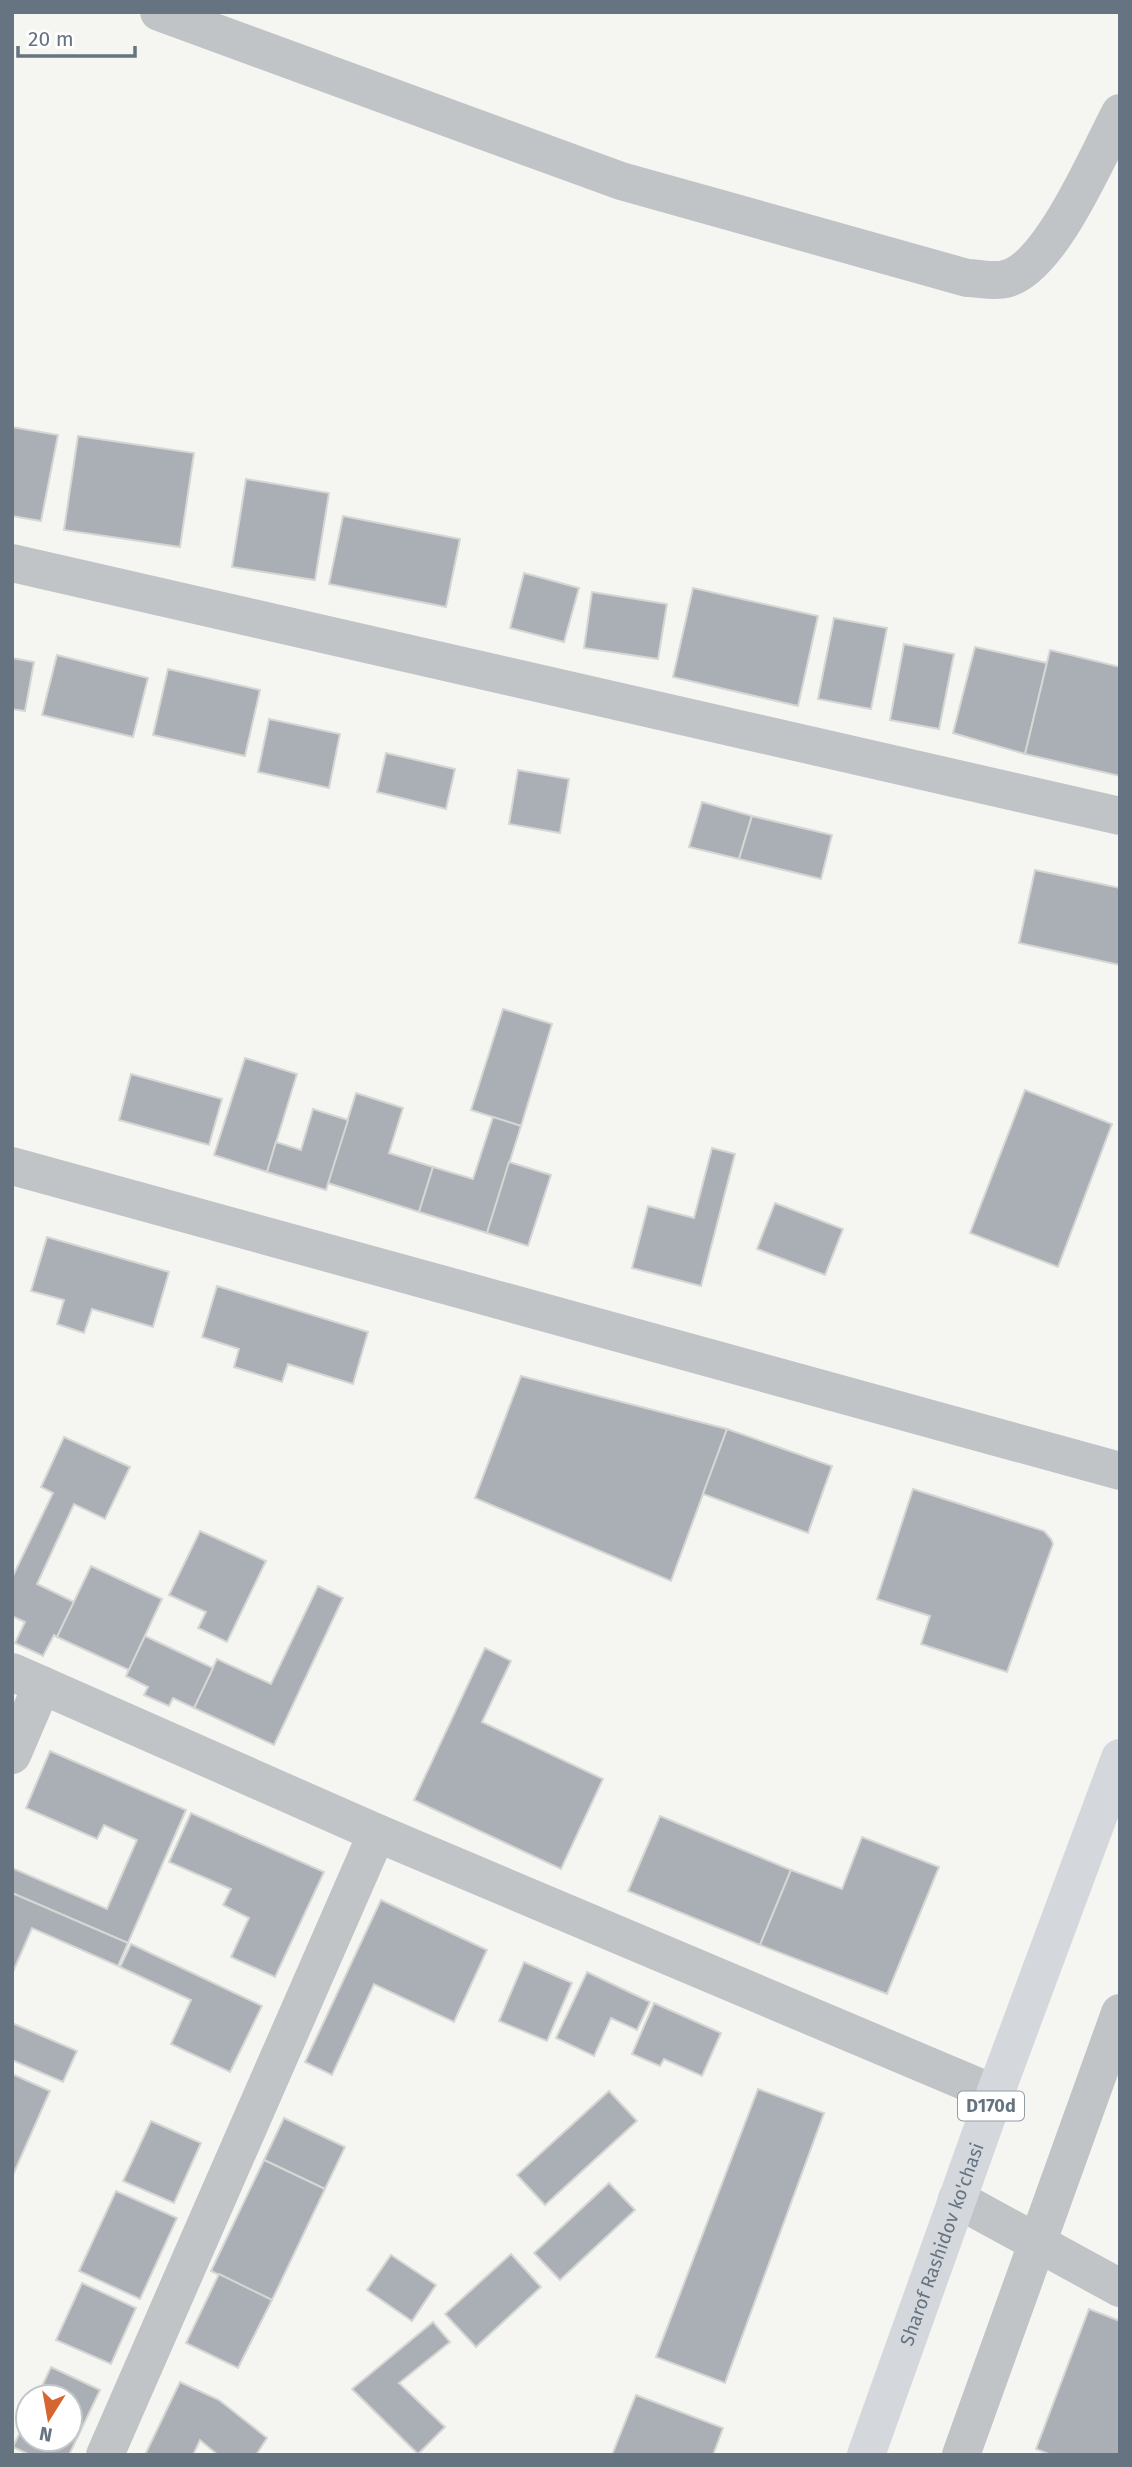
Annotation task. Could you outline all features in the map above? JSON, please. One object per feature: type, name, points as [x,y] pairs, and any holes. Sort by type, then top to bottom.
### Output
[{"type":"main road","name":"Sharof Rashidov ko'chasi","points":[[866,2455],[995,2094],[1120,1758]]},
{"type":"street","points":[[159,12],[621,181],[967,278],[1005,279],[1027,269],[1062,225],[1120,113]]},
{"type":"street","points":[[12,563],[1120,816]]},
{"type":"street","points":[[12,1166],[1120,1471]]},
{"type":"street","points":[[12,1755],[27,1679],[377,1833],[995,2094]]},
{"type":"street","points":[[106,2455],[377,1833]]},
{"type":"street","points":[[961,2455],[1120,2013]]},
{"type":"street","points":[[957,2199],[1120,2288]]},
{"type":"building","points":[[12,427],[58,435],[41,521],[12,516]]},
{"type":"building","points":[[78,436],[194,453],[180,547],[64,530]]},
{"type":"building","points":[[246,479],[329,493],[315,580],[232,567]]},
{"type":"building","points":[[343,516],[460,539],[446,607],[329,584]]},
{"type":"building","points":[[524,573],[579,588],[564,642],[510,628]]},
{"type":"building","points":[[693,588],[818,616],[798,706],[673,677]]},
{"type":"building","points":[[592,592],[667,604],[658,659],[584,648]]},
{"type":"building","points":[[834,618],[887,628],[871,709],[818,699]]},
{"type":"building","points":[[904,644],[954,654],[939,729],[890,720]]},
{"type":"building","points":[[975,647],[1047,663],[1025,754],[953,733]]},
{"type":"building","points":[[1050,650],[1120,667],[1120,776],[1025,754]]},
{"type":"building","points":[[57,655],[148,678],[133,737],[42,715]]},
{"type":"building","points":[[12,658],[34,662],[25,711],[12,709]]},
{"type":"building","points":[[168,669],[260,690],[245,756],[153,735]]},
{"type":"building","points":[[269,719],[340,734],[329,788],[258,772]]},
{"type":"building","points":[[386,753],[455,769],[446,809],[377,792]]},
{"type":"building","points":[[518,770],[569,779],[560,833],[509,824]]},
{"type":"building","points":[[702,802],[752,816],[739,859],[689,847]]},
{"type":"building","points":[[752,816],[832,835],[821,879],[739,859]]},
{"type":"building","points":[[1035,870],[1120,888],[1120,965],[1019,943]]},
{"type":"building","points":[[503,1009],[552,1024],[521,1126],[471,1110]]},
{"type":"building","points":[[245,1058],[297,1074],[267,1172],[214,1155]]},
{"type":"building","points":[[131,1074],[222,1099],[209,1145],[119,1120]]},
{"type":"building","points":[[1025,1090],[1112,1124],[1058,1267],[970,1233]]},
{"type":"building","points":[[356,1093],[403,1108],[389,1153],[433,1167],[419,1212],[328,1183]]},
{"type":"building","points":[[313,1109],[348,1120],[326,1190],[267,1172],[276,1142],[301,1150]]},
{"type":"building","points":[[493,1117],[521,1126],[487,1233],[419,1212],[433,1167],[473,1179]]},
{"type":"building","points":[[712,1148],[735,1154],[701,1286],[632,1268],[648,1206],[694,1218]]},
{"type":"building","points":[[509,1162],[551,1175],[528,1246],[487,1233]]},
{"type":"building","points":[[775,1203],[843,1229],[825,1275],[757,1249]]},
{"type":"building","points":[[47,1237],[169,1272],[153,1327],[92,1309],[84,1333],[57,1324],[64,1300],[31,1291]]},
{"type":"building","points":[[217,1286],[368,1332],[353,1384],[288,1364],[282,1382],[234,1367],[239,1349],[202,1337]]},
{"type":"building","points":[[521,1376],[727,1429],[671,1581],[475,1498]]},
{"type":"building","points":[[727,1429],[832,1466],[808,1533],[703,1494]]},
{"type":"building","points":[[64,1437],[130,1467],[105,1519],[74,1504],[37,1584],[74,1602],[57,1637],[54,1635],[43,1656],[15,1643],[25,1622],[12,1616],[12,1578],[53,1493],[41,1487]]},
{"type":"building","points":[[913,1489],[1044,1531],[1051,1539],[1053,1544],[1007,1672],[921,1644],[930,1616],[877,1599]]},
{"type":"building","points":[[200,1531],[266,1561],[227,1642],[198,1628],[206,1612],[169,1595]]},
{"type":"building","points":[[91,1566],[162,1599],[129,1670],[57,1637]]},
{"type":"building","points":[[318,1586],[343,1598],[274,1745],[194,1708],[217,1659],[271,1684]]},
{"type":"building","points":[[145,1636],[213,1668],[194,1708],[173,1698],[169,1706],[144,1695],[148,1687],[126,1676]]},
{"type":"building","points":[[485,1648],[511,1661],[482,1722],[603,1779],[561,1869],[414,1800]]},
{"type":"building","points":[[50,1751],[186,1810],[128,1943],[12,1893],[12,1868],[107,1909],[137,1840],[104,1825],[97,1839],[26,1808]]},
{"type":"building","points":[[191,1813],[324,1872],[275,1977],[231,1957],[249,1918],[223,1905],[231,1889],[169,1862]]},
{"type":"building","points":[[660,1816],[791,1870],[760,1945],[628,1891]]},
{"type":"building","points":[[862,1837],[939,1867],[887,1994],[760,1945],[791,1870],[842,1889]]},
{"type":"building","points":[[12,1893],[128,1943],[118,1966],[32,1928],[12,1974]]},
{"type":"building","points":[[381,1900],[487,1950],[454,2022],[374,1984],[332,2075],[305,2062]]},
{"type":"building","points":[[131,1944],[262,2006],[230,2072],[171,2044],[191,2000],[120,1967]]},
{"type":"building","points":[[524,1962],[572,1983],[547,2041],[499,2021]]},
{"type":"building","points":[[587,1972],[650,2002],[637,2030],[611,2018],[594,2056],[556,2038]]},
{"type":"building","points":[[654,2003],[721,2033],[702,2076],[664,2059],[660,2066],[632,2054]]},
{"type":"building","points":[[12,2023],[77,2051],[63,2082],[12,2060]]},
{"type":"building","points":[[12,2074],[50,2091],[12,2177]]},
{"type":"building","points":[[758,2089],[824,2113],[725,2383],[656,2357]]},
{"type":"building","points":[[609,2091],[637,2121],[545,2205],[517,2175]]},
{"type":"building","points":[[284,2118],[345,2147],[325,2189],[264,2160]]},
{"type":"building","points":[[151,2121],[201,2143],[174,2203],[123,2181]]},
{"type":"building","points":[[264,2160],[325,2189],[272,2300],[211,2271]]},
{"type":"building","points":[[609,2183],[635,2210],[560,2280],[534,2253]]},
{"type":"building","points":[[116,2191],[177,2218],[140,2299],[79,2271]]},
{"type":"building","points":[[511,2254],[541,2287],[476,2347],[445,2314]]},
{"type":"building","points":[[391,2255],[436,2285],[412,2321],[367,2290]]},
{"type":"building","points":[[219,2274],[272,2300],[238,2368],[186,2343]]},
{"type":"building","points":[[82,2283],[136,2308],[111,2364],[56,2340]]},
{"type":"building","points":[[1089,2309],[1120,2321],[1120,2455],[1051,2455],[1036,2449]]},
{"type":"building","points":[[433,2322],[450,2342],[399,2383],[445,2427],[418,2454],[352,2389]]},
{"type":"building","points":[[51,2367],[100,2390],[84,2424],[84,2383],[44,2383]]},
{"type":"building","points":[[180,2382],[219,2400],[267,2438],[256,2455],[218,2455],[200,2440],[193,2455],[145,2455]]},
{"type":"building","points":[[636,2395],[723,2428],[713,2455],[612,2455]]},
{"type":"building","points":[[26,2453],[70,2453],[69,2455]]}]
